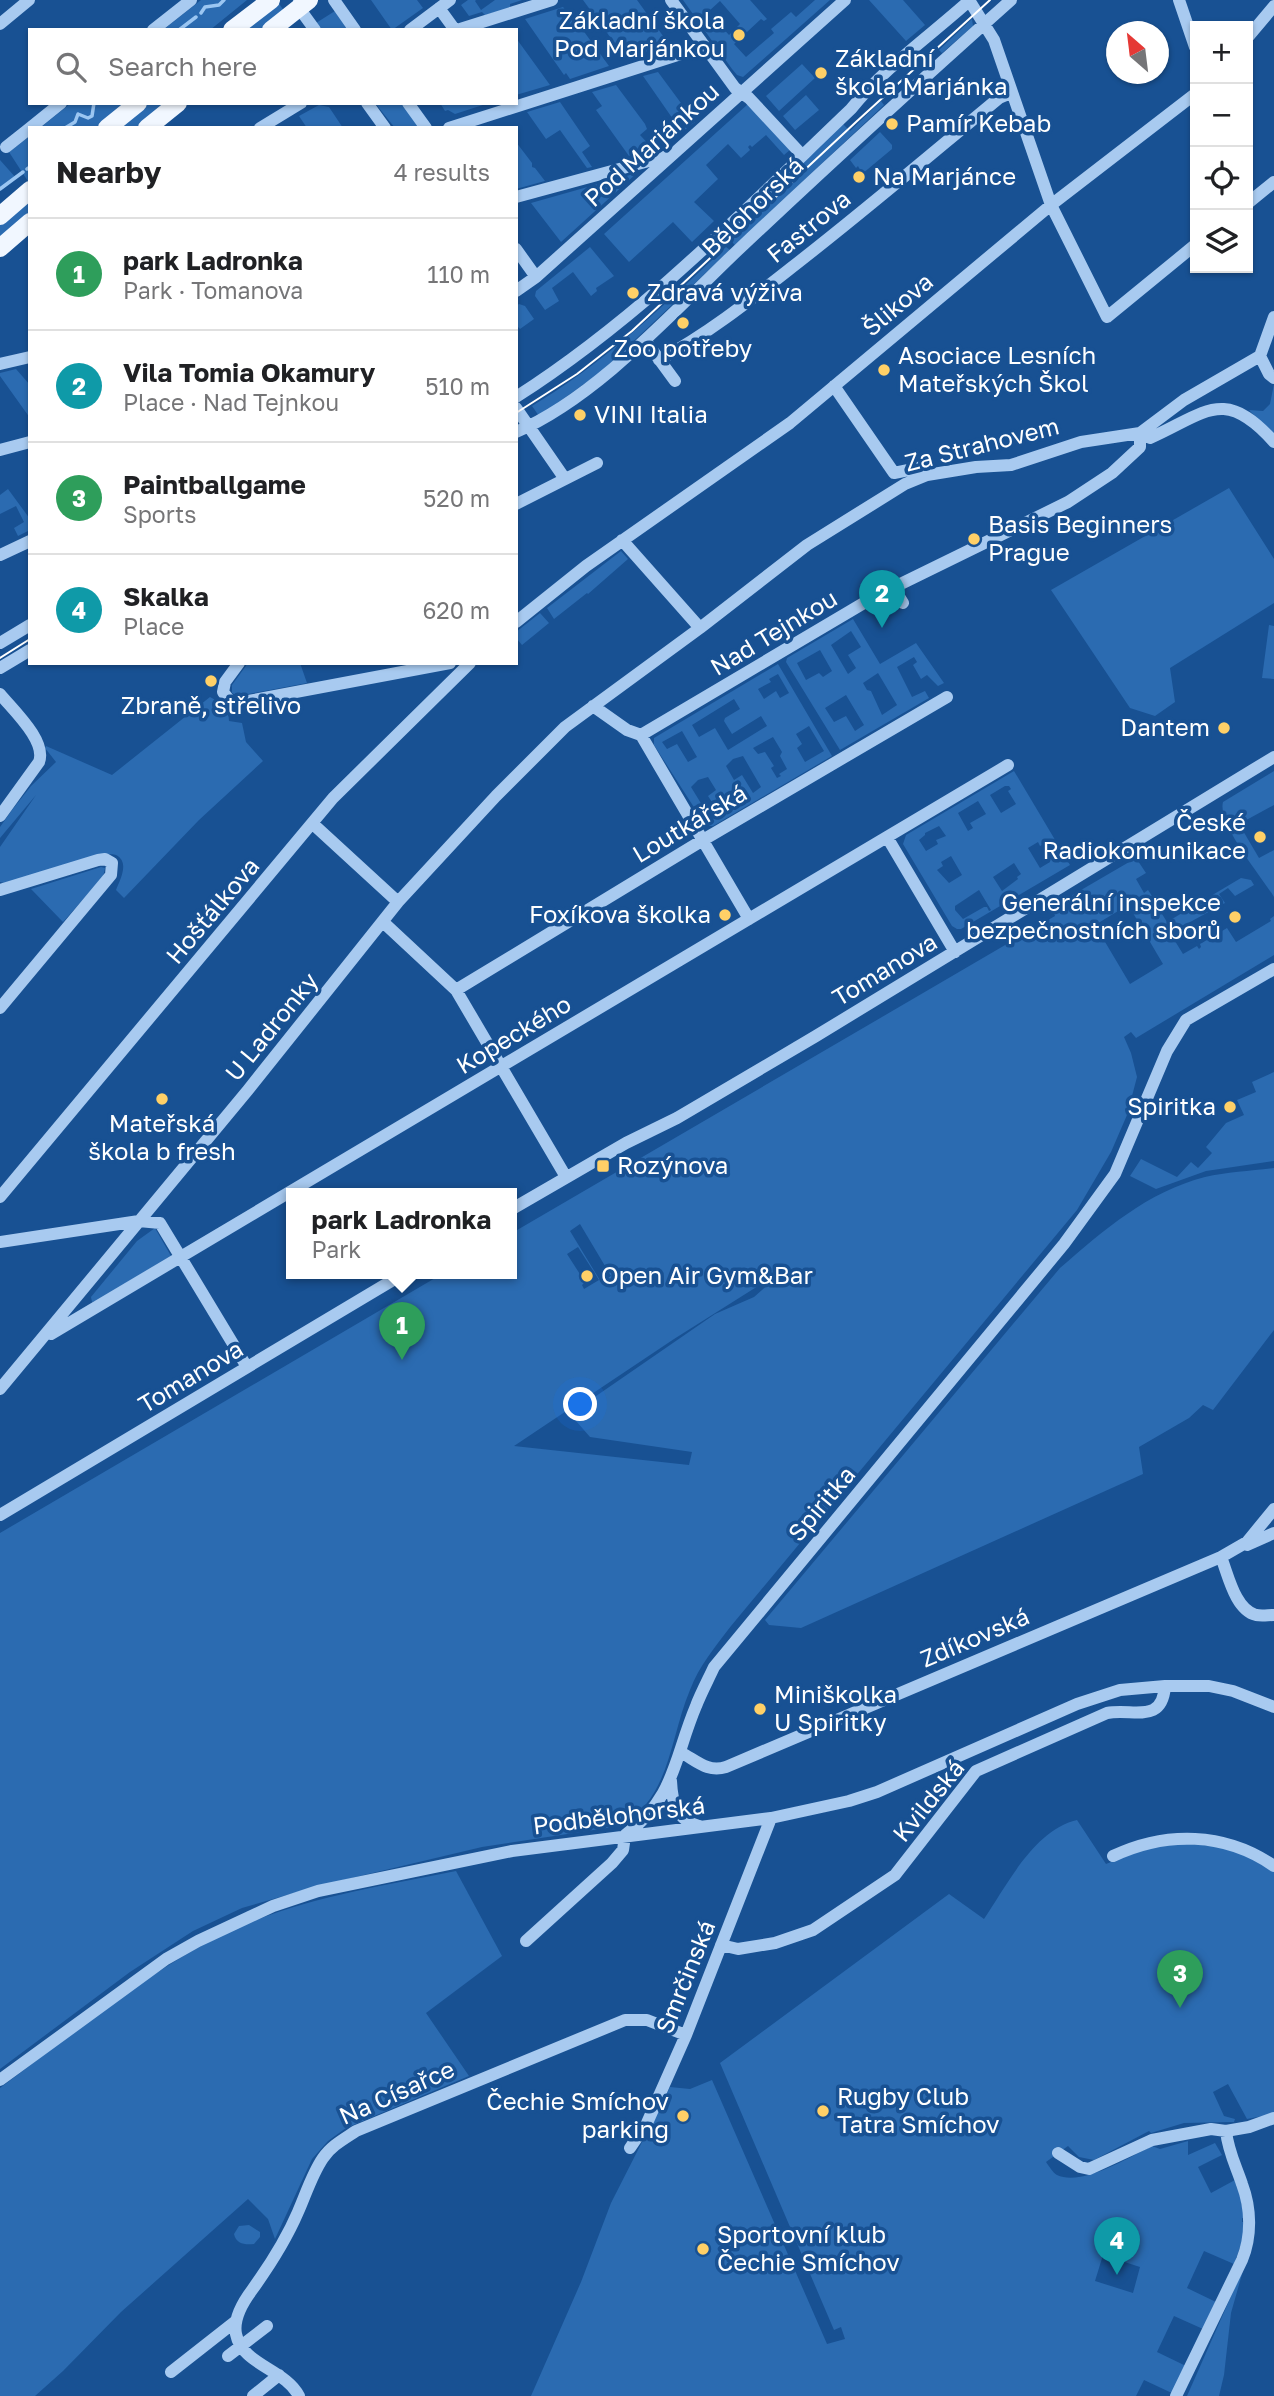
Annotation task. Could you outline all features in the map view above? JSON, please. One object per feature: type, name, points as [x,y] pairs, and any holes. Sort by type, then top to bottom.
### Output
[{"type":"main road","points":[[235,28],[271,0]]},
{"type":"main road","points":[[273,28],[302,3]]},
{"type":"main road","points":[[109,126],[136,105]]},
{"type":"main road","points":[[149,126],[175,105]]},
{"type":"main road","points":[[0,216],[28,192]]},
{"type":"main road","points":[[0,248],[28,224]]},
{"type":"street","points":[[0,24],[29,0]]},
{"type":"street","points":[[156,28],[191,0]]},
{"type":"street","points":[[334,0],[354,28]]},
{"type":"street","points":[[462,28],[552,0]]},
{"type":"street","points":[[671,0],[735,88],[749,98],[802,155]]},
{"type":"street","name":"Pod Marjánkou","points":[[518,290],[536,277],[845,0]]},
{"type":"street","points":[[970,0],[994,40],[1051,205],[1107,317],[1190,249]]},
{"type":"street","name":"Bělohorská","points":[[518,396],[568,363],[664,286],[924,38],[970,0]]},
{"type":"street","name":"Bělohorská","points":[[522,430],[598,379],[645,340],[860,135],[1011,0]]},
{"type":"street","points":[[1179,0],[1190,32]]},
{"type":"street","points":[[302,3],[314,28]]},
{"type":"street","points":[[413,28],[445,4],[455,28]]},
{"type":"street","points":[[1253,31],[1274,6]]},
{"type":"street","points":[[455,126],[687,52],[701,44]]},
{"type":"street","name":"Fastrova","points":[[659,360],[684,347],[762,291],[828,240],[999,98],[1011,93]]},
{"type":"street","name":"Šlikova","points":[[622,540],[779,430],[1051,205],[1190,98]]},
{"type":"street","points":[[32,126],[59,105]]},
{"type":"street","points":[[263,126],[297,105]]},
{"type":"street","points":[[368,105],[384,126]]},
{"type":"street","points":[[409,105],[425,126]]},
{"type":"street","points":[[6,147],[28,130]]},
{"type":"street","points":[[518,196],[673,155]]},
{"type":"street","points":[[1253,196],[1274,182]]},
{"type":"street","points":[[518,251],[536,277]]},
{"type":"street","points":[[1274,317],[1260,356],[1274,378]]},
{"type":"street","points":[[645,340],[675,382]]},
{"type":"street","name":"Za Strahovem","points":[[593,706],[807,545],[905,484],[928,475],[976,467],[1011,465],[1081,442],[1140,433],[1184,400],[1260,356]]},
{"type":"street","points":[[0,364],[28,357]]},
{"type":"street","points":[[834,386],[894,473],[923,467],[928,475]]},
{"type":"street","points":[[1140,433],[1150,438],[1204,411],[1226,408],[1245,415],[1274,442]]},
{"type":"street","points":[[522,430],[565,479]]},
{"type":"street","name":"Nad Tejnkou","points":[[641,735],[893,587],[1044,514],[1092,487],[1140,447],[1140,433]]},
{"type":"street","points":[[0,450],[25,443]]},
{"type":"street","points":[[518,503],[597,463]]},
{"type":"street","points":[[518,620],[560,585],[622,540],[699,628]]},
{"type":"street","points":[[0,555],[28,542]]},
{"type":"street","points":[[893,587],[903,603]]},
{"type":"street","points":[[0,643],[28,626]]},
{"type":"street","points":[[0,668],[28,651]]},
{"type":"street","points":[[238,665],[225,682],[223,692],[230,701],[243,702],[439,665]]},
{"type":"street","name":"Hošťálkova","points":[[0,1197],[333,798],[468,665]]},
{"type":"street","points":[[0,694],[34,736],[41,751],[39,762],[0,816]]},
{"type":"street","name":"Loutkářská","points":[[457,990],[703,840],[947,697]]},
{"type":"street","points":[[593,706],[627,730],[641,735],[749,919]]},
{"type":"street","name":"U Ladronky","points":[[0,1390],[398,902],[496,796],[565,727],[593,706]]},
{"type":"street","name":"Tomanova","points":[[517,1206],[626,1143],[677,1118],[956,952],[1274,757]]},
{"type":"street","name":"Kopeckého","points":[[299,1188],[1008,765]]},
{"type":"street","points":[[313,824],[398,902]]},
{"type":"street","points":[[887,836],[956,952]]},
{"type":"street","points":[[0,890],[99,860],[105,859],[112,863],[111,875],[0,1008]]},
{"type":"street","points":[[383,922],[457,990],[566,1177]]},
{"type":"street","name":"Spiritka","points":[[625,1836],[647,1818],[660,1801],[671,1780],[695,1706],[715,1667],[1090,1211],[1115,1174],[1167,1051],[1186,1020],[1274,969]]},
{"type":"street","name":"Kopeckého","points":[[41,1339],[286,1196]]},
{"type":"street","points":[[0,1242],[139,1221],[160,1223],[247,1367]]},
{"type":"street","name":"Tomanova","points":[[0,1515],[395,1279]]},
{"type":"street","name":"Zdíkovská","points":[[680,1752],[702,1766],[712,1769],[726,1767],[1221,1557],[1247,1542],[1274,1509]]},
{"type":"street","points":[[1274,1533],[1221,1557],[1237,1596],[1246,1610],[1255,1615],[1274,1615]]},
{"type":"street","name":"Kvildská","points":[[721,1945],[738,1949],[778,1943],[813,1930],[895,1875],[976,1771],[1107,1713],[1153,1711],[1161,1702],[1165,1686]]},
{"type":"street","name":"Podbělohorská","points":[[0,2080],[166,1959],[273,1906],[318,1891],[512,1851],[771,1818],[849,1801],[1077,1704],[1119,1690],[1209,1686],[1233,1691],[1274,1707]]},
{"type":"street","points":[[671,1780],[672,1797],[679,1815],[690,1824],[703,1827]]},
{"type":"street","points":[[673,1830],[679,1815]]},
{"type":"street","name":"Smrčinská","points":[[630,2148],[647,2123],[686,2035],[771,1818]]},
{"type":"street","points":[[526,1941],[612,1863],[623,1850],[625,1836]]},
{"type":"street","points":[[1113,1856],[1148,1842],[1181,1838],[1217,1840],[1238,1846],[1274,1866]]},
{"type":"street","name":"Na Císařce","points":[[236,2320],[243,2302],[284,2241],[315,2171],[324,2156],[336,2144],[356,2132],[625,2020],[647,2020],[686,2035]]},
{"type":"street","points":[[1058,2152],[1080,2167],[1089,2169],[1152,2140],[1211,2129],[1226,2131],[1249,2127],[1274,2118]]},
{"type":"street","points":[[1176,2396],[1250,2238],[1244,2187],[1228,2148],[1226,2131]]},
{"type":"street","points":[[236,2320],[235,2333],[240,2346],[247,2354],[294,2387],[299,2396]]},
{"type":"street","points":[[171,2372],[236,2320]]},
{"type":"street","points":[[228,2356],[267,2326]]},
{"type":"street","points":[[253,2396],[279,2375]]},
{"type":"shaded area","points":[[201,0],[247,0],[212,28],[166,28]]},
{"type":"shaded area","points":[[371,0],[417,0],[423,8],[395,28],[391,28]]},
{"type":"shaded area","points":[[468,0],[476,0],[481,10],[495,0],[522,0],[510,4],[510,8],[469,16],[461,5]]},
{"type":"shaded area","points":[[583,0],[637,0],[671,47],[624,56]]},
{"type":"shaded area","points":[[683,0],[750,0],[767,19],[761,19],[734,44],[746,57],[774,33],[771,29],[791,12],[796,17],[815,0],[830,0],[743,77],[732,69]],"holes":[[[720,1],[740,24],[729,35],[708,12]]]},
{"type":"shaded area","points":[[869,0],[903,0],[925,25],[906,41]]},
{"type":"shaded area","points":[[278,2],[284,11],[263,28],[246,28]]},
{"type":"shaded area","points":[[563,7],[569,11],[609,66],[570,79],[566,73],[564,75],[525,19]]},
{"type":"shaded area","points":[[335,11],[347,28],[320,28],[316,23]]},
{"type":"shaded area","points":[[972,19],[973,26],[942,53],[939,50]]},
{"type":"shaded area","points":[[518,41],[550,85],[518,94]]},
{"type":"shaded area","points":[[802,64],[815,78],[779,111],[766,96]]},
{"type":"shaded area","points":[[658,72],[695,122],[682,132],[643,76]]},
{"type":"shaded area","points":[[616,85],[645,124],[647,129],[640,135],[653,149],[629,156],[596,110],[602,106],[592,92]]},
{"type":"shaded area","points":[[806,95],[819,110],[795,130],[783,116]]},
{"type":"shaded area","points":[[881,101],[884,105],[735,245],[725,235],[843,124],[850,131]]},
{"type":"shaded area","points":[[560,102],[590,146],[582,152],[592,167],[587,168],[560,130],[546,139],[527,112]]},
{"type":"shaded area","points":[[748,104],[791,149],[784,155],[766,135],[752,147],[750,145],[750,150],[741,158],[728,144],[706,165],[718,179],[694,202],[714,221],[692,242],[673,222],[629,262],[604,234]]},
{"type":"shaded area","points":[[69,105],[128,105],[101,126],[42,126]]},
{"type":"shaded area","points":[[147,105],[166,105],[139,126],[120,126]]},
{"type":"shaded area","points":[[319,105],[329,107],[342,126],[306,126],[299,116]]},
{"type":"shaded area","points":[[377,105],[406,105],[418,126],[393,126]]},
{"type":"shaded area","points":[[441,105],[483,105],[455,114],[445,111]]},
{"type":"shaded area","points":[[880,132],[892,145],[892,149],[862,174],[858,166],[856,168],[850,160]]},
{"type":"shaded area","points":[[28,138],[28,181],[9,152]]},
{"type":"shaded area","points":[[518,145],[532,163],[532,167],[545,181],[518,188]]},
{"type":"shaded area","points":[[0,160],[16,178],[0,191]]},
{"type":"shaded area","points":[[637,173],[561,242],[531,203]]},
{"type":"shaded area","points":[[28,201],[28,215],[0,239],[0,225]]},
{"type":"shaded area","points":[[590,247],[614,276],[596,288],[597,291],[591,296],[573,272],[552,288],[559,301],[545,310],[535,296],[536,291]]},
{"type":"shaded area","points":[[726,247],[730,250],[601,372],[539,416],[532,406],[609,352]]},
{"type":"shaded area","points":[[518,305],[525,306],[534,319],[520,329],[518,327]]},
{"type":"shaded area","points":[[16,369],[28,383],[28,415],[0,376],[0,373]]},
{"type":"shaded area","points":[[1274,384],[1274,436],[1249,410],[1263,411],[1270,404]]},
{"type":"shaded area","points":[[1229,488],[1274,559],[1274,603],[1170,668],[1175,702],[1155,716],[1130,708],[1051,590]]},
{"type":"shaded area","points":[[8,489],[28,516],[28,531],[18,536],[14,528],[24,522],[16,506],[0,514],[0,495]]},
{"type":"shaded area","points":[[621,551],[628,559],[554,619],[547,608]]},
{"type":"shaded area","points":[[540,613],[549,623],[522,645],[518,640],[518,630]]},
{"type":"shaded area","points":[[853,619],[880,664],[916,643],[944,683],[938,686],[927,675],[921,679],[913,665],[917,662],[914,657],[897,667],[912,697],[925,691],[929,698],[840,750],[786,662],[787,658]],"holes":[[[851,631],[861,647],[848,655],[856,668],[848,674],[831,645]],[[820,650],[832,671],[823,677],[819,673],[806,680],[797,663]],[[878,673],[897,705],[882,715],[871,691],[867,690],[863,683]],[[846,695],[864,725],[855,731],[846,716],[834,722],[825,708]]]},
{"type":"shaded area","points":[[1269,625],[1274,626],[1274,679],[1262,678]]},
{"type":"shaded area","points":[[778,664],[832,756],[713,826],[706,826],[654,745],[654,738]],"holes":[[[778,674],[789,693],[780,698],[776,691],[764,699],[758,689],[771,682],[769,679]],[[734,699],[740,709],[724,721],[732,734],[761,716],[767,726],[728,750],[715,728],[699,737],[692,725]],[[809,726],[824,751],[805,762],[797,748],[802,744],[796,734]],[[682,731],[697,757],[688,762],[677,744],[667,749],[662,742]],[[773,737],[782,752],[780,756],[787,769],[777,778],[771,768],[774,766],[765,752],[758,754],[753,748]],[[743,756],[761,787],[753,793],[742,775],[734,780],[726,766],[733,759]],[[708,777],[716,790],[708,796],[719,813],[710,818],[691,787],[698,780]]]},
{"type":"shaded area","points":[[247,665],[301,665],[307,683],[238,696],[232,693],[232,685]]},
{"type":"shaded area","points":[[210,697],[223,706],[229,721],[242,723],[246,742],[263,761],[199,820],[124,898],[116,890],[122,862],[116,855],[109,854],[81,860],[8,884],[0,882],[0,847],[36,795],[0,838],[0,827],[31,786],[56,762],[46,746],[112,775]]},
{"type":"shaded area","points":[[1014,771],[1070,865],[961,929],[957,929],[952,926],[903,844],[906,835]],"holes":[[[1009,786],[1011,789],[1008,791],[1016,804],[1001,813],[990,795]],[[978,801],[986,814],[970,823],[973,828],[968,831],[958,813]],[[939,826],[946,836],[936,840],[938,844],[926,851],[919,840]],[[1038,842],[1040,846],[1046,843],[1054,855],[1048,859],[1050,862],[1040,868],[1028,848]],[[951,856],[962,875],[949,883],[937,870],[943,866],[941,862]],[[1014,863],[1021,874],[1002,891],[993,877]],[[979,890],[991,910],[984,907],[963,919],[955,906]]]},
{"type":"shaded area","points":[[1274,771],[1274,805],[1239,824],[1259,858],[1274,850],[1274,897],[1233,836],[1223,812],[1223,802]]},
{"type":"shaded area","points":[[1136,858],[1146,873],[1136,879],[1144,893],[1148,890],[1152,896],[1131,909],[1128,905],[1095,925],[1130,984],[1163,964],[1133,913],[1154,901],[1167,922],[1241,878],[1251,880],[1254,885],[1235,896],[1228,888],[1219,894],[1225,903],[1170,933],[1183,954],[1197,946],[1199,949],[1200,944],[1214,936],[1216,939],[1217,934],[1227,928],[1236,942],[1271,921],[1274,916],[1274,955],[1136,1038],[1131,1032],[1124,1037],[1137,1077],[1127,1115],[1111,1152],[1077,1210],[713,1649],[690,1690],[666,1766],[650,1800],[620,1826],[482,1847],[322,1885],[242,1908],[193,1931],[130,1972],[0,2069],[0,1533],[433,1279],[517,1279],[517,1230],[1055,916],[1052,909]],"holes":[[[580,1224],[611,1276],[601,1282],[570,1231]],[[578,1247],[599,1280],[584,1289],[582,1285],[585,1282],[567,1254]],[[788,1267],[754,1297],[715,1314],[570,1414],[590,1437],[692,1452],[689,1465],[514,1446],[674,1339]]]},
{"type":"shaded area","points":[[105,868],[103,877],[63,922],[31,889]]},
{"type":"shaded area","points":[[1274,1072],[1274,1161],[1206,1171],[1156,1189],[1130,1176],[1141,1159],[1177,1177],[1191,1162],[1198,1168],[1212,1153],[1206,1147],[1226,1123],[1244,1115],[1237,1100],[1256,1092],[1252,1082]]},
{"type":"shaded area","points":[[1274,1168],[1274,1330],[1213,1410],[1203,1405],[1189,1418],[1139,1447],[1143,1474],[801,1628],[769,1625],[765,1620],[1060,1268],[1110,1226],[1164,1192],[1205,1177]]},
{"type":"shaded area","points":[[155,1228],[171,1256],[92,1302],[91,1297],[137,1241]]},
{"type":"shaded area","points":[[1077,1820],[1106,1864],[1143,1849],[1181,1844],[1214,1846],[1229,1850],[1274,1872],[1274,2114],[1247,2119],[1228,2084],[1213,2092],[1224,2116],[1235,2119],[1234,2122],[1184,2123],[1151,2133],[1149,2131],[1094,2160],[1079,2157],[1068,2146],[1046,2162],[1056,2174],[1067,2178],[1092,2174],[1152,2146],[1160,2149],[1188,2141],[1188,2155],[1215,2143],[1222,2155],[1198,2167],[1211,2193],[1235,2180],[1244,2218],[1243,2239],[1234,2264],[1204,2251],[1187,2288],[1216,2302],[1203,2329],[1174,2316],[1157,2352],[1186,2366],[1174,2394],[1144,2380],[1136,2396],[531,2396],[581,2282],[611,2203],[670,2087],[690,2089],[712,2080],[827,2344],[845,2339],[841,2327],[834,2330],[720,2063],[949,1894],[984,1919],[1023,1860],[1048,1835]],"holes":[[[1103,2255],[1140,2267],[1133,2293],[1095,2281]]]},
{"type":"shaded area","points":[[456,1871],[502,1956],[426,2013],[469,2076],[346,2128],[328,2141],[312,2159],[275,2239],[268,2219],[248,2199],[121,2312],[35,2396],[0,2396],[0,2088],[122,1996],[219,1937],[303,1904]]},
{"type":"shaded area","points":[[249,2225],[260,2232],[260,2237],[254,2244],[241,2243],[234,2234],[239,2226]]},
{"type":"shaded area","points":[[1244,2267],[1231,2313],[1219,2396],[1187,2396]]},
{"type":"waterway","points":[[201,13],[205,7],[219,5],[224,0]]},
{"type":"waterway","points":[[182,28],[196,17]]},
{"type":"waterway","points":[[68,126],[75,122],[78,114],[88,118],[92,116],[94,105]]},
{"type":"waterway","points":[[0,189],[23,172]]},
{"type":"tram line","points":[[518,412],[577,374],[632,331],[990,0]]},
{"type":"tram line","points":[[0,658],[28,640]]},
{"type":"place","name":"Základní škola Pod Marjánkou","points":[[739,35]]},
{"type":"place","name":"Základní škola Marjánka","points":[[821,73]]},
{"type":"place","name":"Pamír Kebab","points":[[892,124]]},
{"type":"place","name":"Na Marjánce","points":[[859,177]]},
{"type":"place","name":"Zdravá výživa","points":[[633,293]]},
{"type":"place","name":"Zoo potřeby","points":[[683,323]]},
{"type":"place","name":"Asociace Lesních Mateřských Škol","points":[[884,370]]},
{"type":"place","name":"VINI Italia","points":[[580,415]]},
{"type":"place","name":"Basis Beginners Prague","points":[[974,539]]},
{"type":"place","name":"Vila Tomia Okamury","points":[[882,628]]},
{"type":"place","name":"Zbraně, střelivo","points":[[211,681]]},
{"type":"place","name":"Dantem","points":[[1224,728]]},
{"type":"place","name":"České Radiokomunikace","points":[[1260,837]]},
{"type":"place","name":"Foxíkova školka","points":[[725,915]]},
{"type":"place","name":"Generální inspekce bezpečnostních sborů","points":[[1235,917]]},
{"type":"place","name":"Mateřská škola b fresh","points":[[162,1099]]},
{"type":"place","name":"Spiritka","points":[[1230,1107]]},
{"type":"place","name":"Rozýnova","points":[[603,1166]]},
{"type":"place","name":"Open Air Gym&Bar","points":[[587,1276]]},
{"type":"place","name":"park Ladronka","points":[[402,1360]]},
{"type":"place","name":"Miniškolka U Spiritky","points":[[760,1709]]},
{"type":"place","name":"Paintballgame","points":[[1180,2008]]},
{"type":"place","name":"Rugby Club Tatra Smíchov","points":[[823,2111]]},
{"type":"place","name":"Čechie Smíchov parking","points":[[683,2116]]},
{"type":"place","name":"Sportovní klub Čechie Smíchov","points":[[703,2249]]},
{"type":"place","name":"Skalka","points":[[1117,2275]]}]
